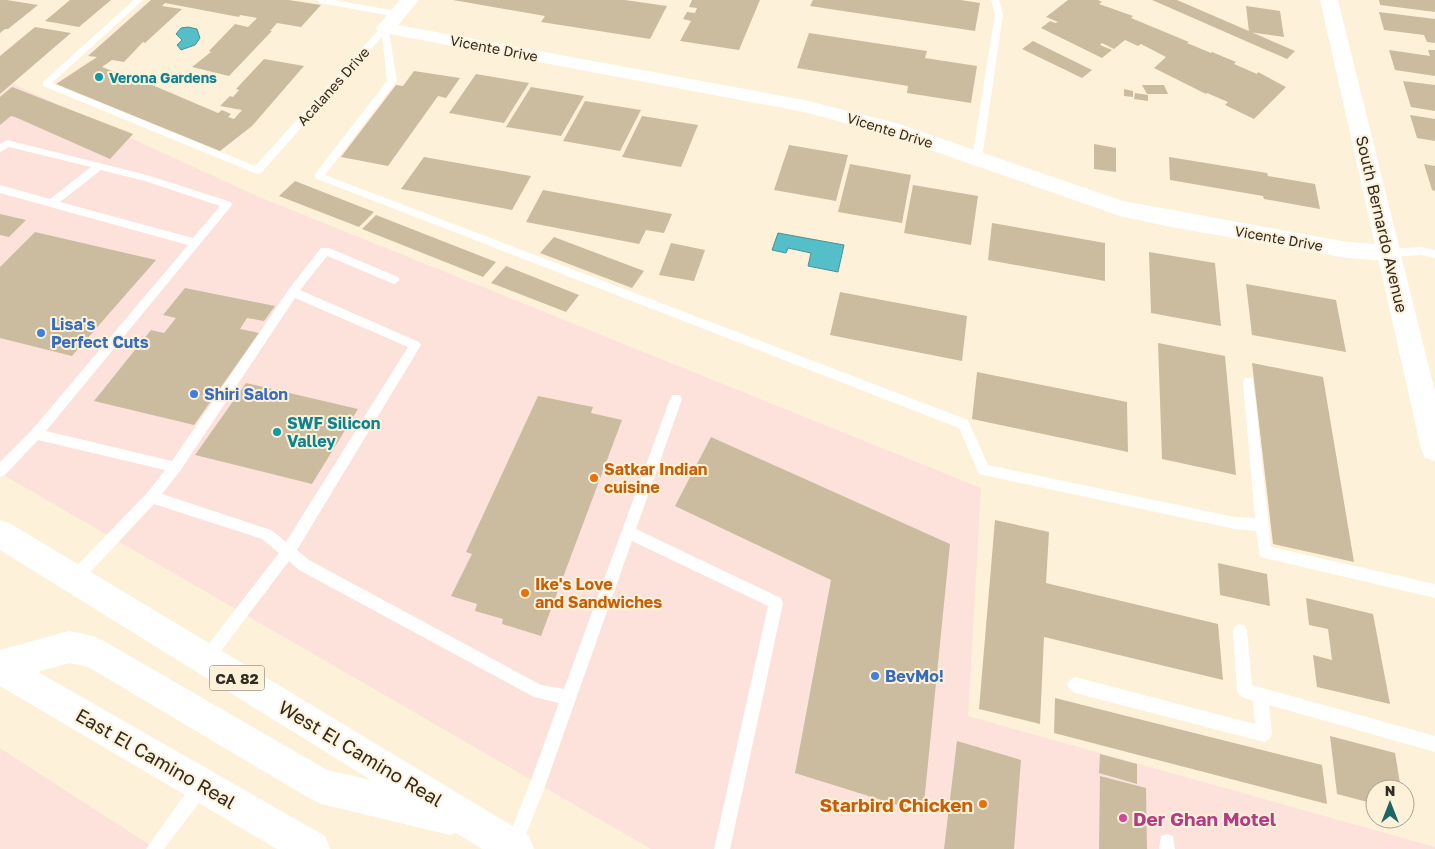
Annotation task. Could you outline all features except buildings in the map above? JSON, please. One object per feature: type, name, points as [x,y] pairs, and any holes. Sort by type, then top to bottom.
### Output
[{"type":"main road","name":"South Bernardo Avenue","points":[[1329,0],[1435,449]]},
{"type":"main road","name":"West El Camino Real","points":[[0,534],[514,848]]},
{"type":"main road","points":[[0,667],[69,648],[92,652],[321,786],[473,822]]},
{"type":"main road","name":"East El Camino Real","points":[[0,667],[312,849]]},
{"type":"street","name":"Vicente Drive","points":[[399,9],[889,128],[1120,208],[1347,250],[1389,253]]},
{"type":"lane","name":"Acalanes Drive","points":[[138,0],[46,84],[257,171],[399,9]]},
{"type":"lane","points":[[320,0],[399,9],[392,81],[319,176],[964,424],[984,470],[1235,523],[1263,525]]},
{"type":"lane","points":[[977,158],[999,14],[995,0]]},
{"type":"lane","points":[[0,149],[7,143],[147,178],[227,205],[36,434],[0,471]]},
{"type":"lane","points":[[53,202],[98,167]]},
{"type":"lane","points":[[0,190],[53,202],[196,243]]},
{"type":"lane","points":[[74,579],[152,497],[175,467],[293,292],[325,251],[394,280]]},
{"type":"lane","points":[[1389,253],[1421,252],[1435,254]]},
{"type":"lane","points":[[206,659],[288,552],[415,344],[293,292]]},
{"type":"lane","points":[[1249,382],[1265,552],[1435,591]]},
{"type":"lane","points":[[514,848],[676,399]]},
{"type":"lane","points":[[36,434],[175,467]]},
{"type":"lane","points":[[152,497],[266,534],[304,565],[539,692],[567,697]]},
{"type":"lane","points":[[628,532],[776,603],[722,849]]},
{"type":"lane","points":[[1240,631],[1245,691],[1435,744]]},
{"type":"lane","points":[[1075,685],[1264,734],[1260,695]]},
{"type":"lane","points":[[154,849],[202,784]]},
{"type":"shaded area","points":[[13,84],[257,196],[981,488],[968,716],[1365,827],[1365,829],[1435,847],[1435,849],[651,849],[0,473],[0,95]]},
{"type":"shaded area","points":[[0,748],[156,849],[0,849]]},
{"type":"water","points":[[181,28],[197,29],[200,38],[195,45],[181,50],[177,45],[182,40],[176,34]]},
{"type":"water","points":[[778,233],[844,245],[838,272],[808,266],[811,253],[788,248],[786,253],[772,250]]},
{"type":"place","name":"Verona Gardens","points":[[99,77]]},
{"type":"place","name":"Lisa's Perfect Cuts","points":[[41,333]]},
{"type":"place","name":"Shiri Salon","points":[[194,394]]},
{"type":"place","name":"SWF Silicon Valley","points":[[277,432]]},
{"type":"place","name":"Satkar Indian cuisine","points":[[594,478]]},
{"type":"place","name":"Ike's Love and Sandwiches","points":[[525,593]]},
{"type":"place","name":"BevMo!","points":[[875,676]]},
{"type":"place","name":"Starbird Chicken","points":[[983,804]]},
{"type":"place","name":"Der Ghan Motel","points":[[1123,818]]}]
